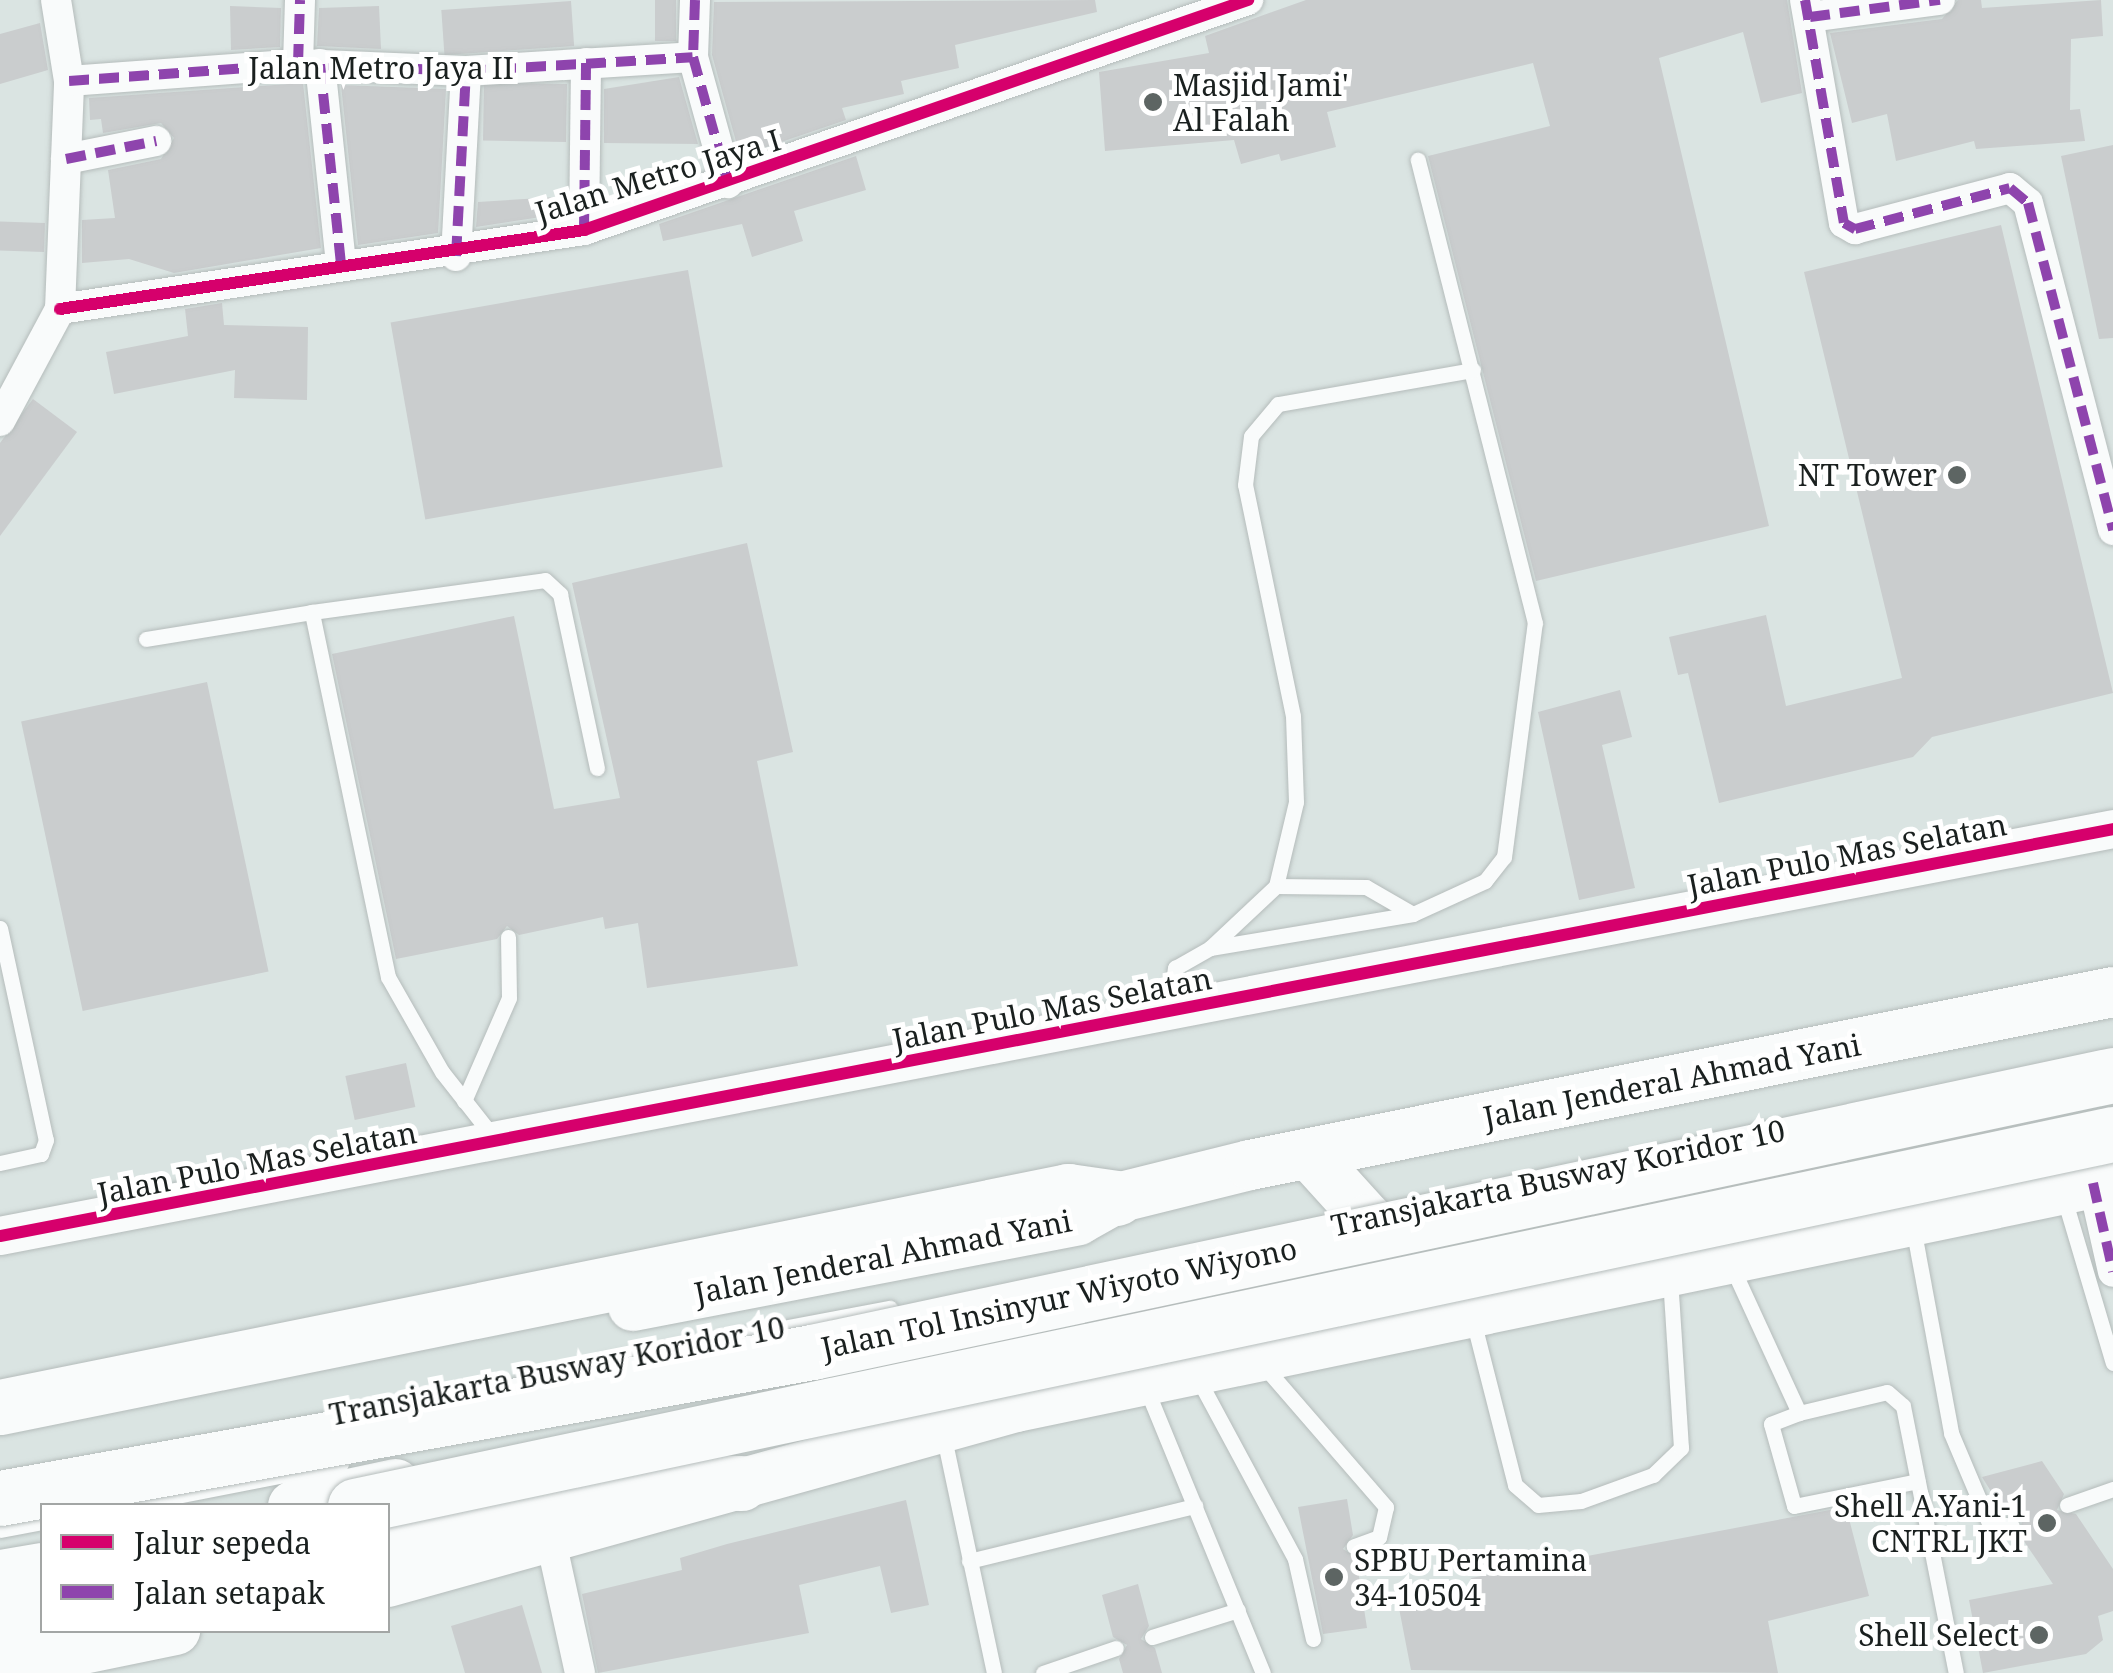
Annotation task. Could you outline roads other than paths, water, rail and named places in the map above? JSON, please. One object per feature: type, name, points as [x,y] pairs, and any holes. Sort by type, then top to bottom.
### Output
[{"type":"highway","name":"Jalan Jenderal Ahmad Yani","points":[[0,1430],[1078,1220],[1117,1198],[1309,1154],[2113,992]]},
{"type":"highway","name":"Jalan Tol Insinyur Wiyoto Wiyono","points":[[0,1498],[812,1352],[2113,1075]]},
{"type":"highway","points":[[1309,1154],[1368,1219],[1378,1274],[1360,1336]]},
{"type":"highway","points":[[390,1581],[550,1540],[942,1426],[1193,1369],[1472,1316],[1669,1269],[1912,1218],[2095,1171]]},
{"type":"highway","name":"Jalan Tol Insinyur Wiyoto Wiyono","points":[[358,1483],[2095,1171]]},
{"type":"highway","points":[[0,1407],[1068,1191],[1117,1198]]},
{"type":"highway","points":[[308,1503],[620,1441],[763,1476]]},
{"type":"highway","points":[[390,1536],[610,1481],[763,1476]]},
{"type":"highway","points":[[0,1563],[40,1555]]},
{"type":"highway","points":[[0,1576],[40,1570]]},
{"type":"highway","points":[[0,1624],[40,1616]]},
{"type":"highway","points":[[0,1666],[160,1633]]},
{"type":"street","points":[[0,421],[60,309],[69,81],[56,0]]},
{"type":"street","points":[[300,0],[340,262]]},
{"type":"street","points":[[695,0],[693,57],[728,183]]},
{"type":"street","name":"Jalan Metro Jaya I","points":[[60,309],[340,262],[456,256],[584,230],[1248,0]]},
{"type":"street","points":[[1940,0],[1807,8],[1844,223],[1855,228],[2010,188],[2028,203],[2113,530]]},
{"type":"street","name":"Jalan Metro Jaya II","points":[[69,81],[309,64],[466,71],[693,57]]},
{"type":"street","points":[[584,230],[586,63]]},
{"type":"street","points":[[456,256],[466,71]]},
{"type":"street","points":[[66,159],[156,142]]},
{"type":"street","name":"Jalan Pulo Mas Selatan","points":[[0,1236],[2113,829]]},
{"type":"street","points":[[2095,1171],[2113,1272]]},
{"type":"street","points":[[550,1540],[580,1673]]},
{"type":"lane","points":[[1210,948],[1413,914],[1485,881],[1504,857],[1534,672],[1535,623],[1418,160]]},
{"type":"lane","points":[[1168,1012],[1175,968],[1210,948],[1276,886],[1296,802],[1292,716],[1245,486],[1251,436],[1278,404],[1474,370]]},
{"type":"lane","points":[[146,639],[545,580],[560,594],[597,768]]},
{"type":"lane","points":[[312,612],[388,977],[464,1101],[497,1142]]},
{"type":"lane","points":[[1276,886],[1366,887],[1413,914]]},
{"type":"lane","points":[[0,928],[46,1140],[40,1154],[0,1163]]},
{"type":"lane","points":[[464,1101],[509,998],[508,937]]},
{"type":"lane","name":"Transjakarta Busway Koridor 10","points":[[1096,1270],[1368,1219],[2113,1062]]},
{"type":"lane","name":"Transjakarta Busway Koridor 10","points":[[1221,1301],[1378,1274],[2113,1124]]},
{"type":"lane","points":[[2095,1171],[2113,1363]]},
{"type":"lane","points":[[1912,1218],[1951,1434],[1990,1523],[2012,1526]]},
{"type":"lane","points":[[1728,1256],[1799,1413]]},
{"type":"lane","points":[[1472,1316],[1515,1484],[1538,1504],[1581,1501],[1653,1475],[1681,1448],[1669,1269]]},
{"type":"lane","name":"Transjakarta Busway Koridor 10","points":[[587,1365],[920,1302]]},
{"type":"lane","points":[[986,1342],[1103,1321]]},
{"type":"lane","points":[[1256,1356],[1386,1508],[1379,1537],[1354,1546]]},
{"type":"lane","points":[[1193,1369],[1300,1558],[1313,1639]]},
{"type":"lane","points":[[1143,1380],[1263,1673]]},
{"type":"lane","points":[[1918,1482],[1794,1506],[1771,1424],[1799,1413],[1896,1393],[1918,1482],[1956,1673]]},
{"type":"lane","points":[[942,1426],[994,1673]]},
{"type":"lane","name":"Transjakarta Busway Koridor 10","points":[[156,1503],[358,1483]]},
{"type":"lane","points":[[2067,1505],[2113,1489]]},
{"type":"lane","points":[[968,1561],[1195,1506]]},
{"type":"lane","points":[[0,1530],[40,1522]]},
{"type":"lane","points":[[1152,1636],[1238,1610]]},
{"type":"lane","points":[[1047,1672],[1116,1648]]},
{"type":"place","name":"Masjid Jami' Al Falah","points":[[1153,102]]},
{"type":"place","name":"NT Tower","points":[[1957,475]]},
{"type":"place","name":"Shell A.Yani-1 CNTRL JKT","points":[[2047,1523]]},
{"type":"place","name":"SPBU Pertamina 34-10504","points":[[1334,1577]]},
{"type":"place","name":"Shell Select","points":[[2039,1635]]}]
